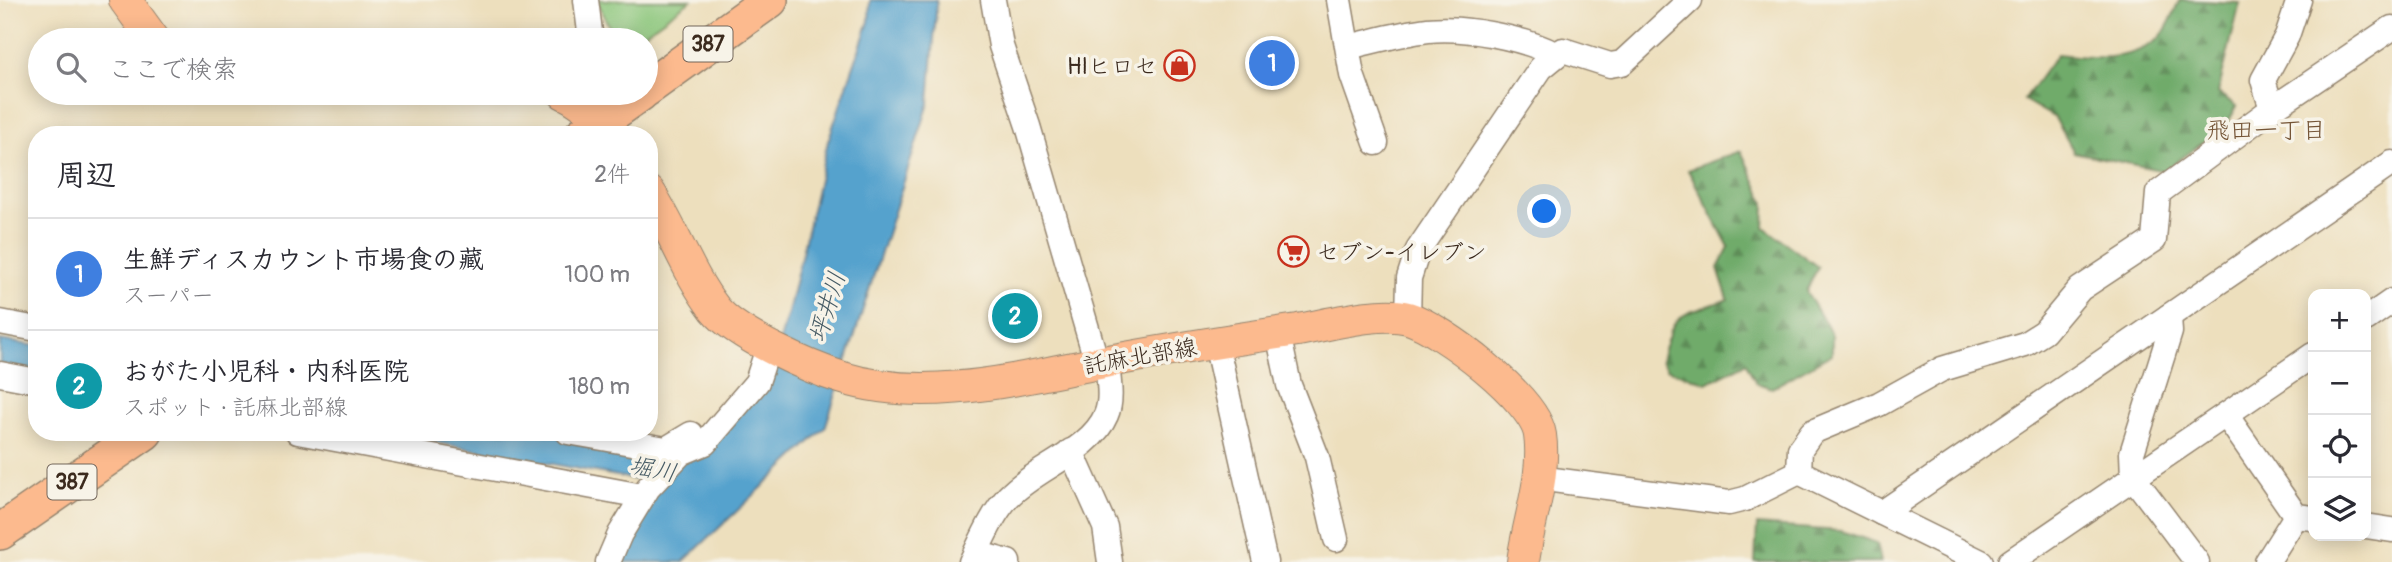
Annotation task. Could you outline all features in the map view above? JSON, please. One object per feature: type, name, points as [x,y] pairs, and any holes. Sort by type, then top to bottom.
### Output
[{"type":"highway","name":"387","points":[[658,80],[770,0]]},
{"type":"highway","points":[[598,121],[622,105]]},
{"type":"highway","name":"387","points":[[0,532],[132,441]]},
{"type":"main road","points":[[125,0],[145,28]]},
{"type":"main road","points":[[584,105],[598,121]]},
{"type":"main road","name":"託麻北部線","points":[[658,209],[702,290],[718,312],[772,347],[844,379],[899,387],[962,386],[1278,333],[1364,320],[1408,318]]},
{"type":"main road","points":[[1408,318],[1431,330],[1493,372],[1517,394],[1538,425],[1541,438],[1538,478],[1523,562]]},
{"type":"street","points":[[586,0],[590,28]]},
{"type":"street","points":[[993,0],[1001,46],[1110,393],[1106,416],[1081,445],[1036,473],[1008,497],[974,557],[1007,562]]},
{"type":"street","points":[[1339,0],[1352,75],[1376,143]]},
{"type":"street","points":[[1408,318],[1409,278],[1418,250],[1541,68],[1563,50],[1609,65],[1622,63],[1690,0]]},
{"type":"street","points":[[2272,109],[2263,79],[2287,36],[2299,0]]},
{"type":"street","points":[[1799,472],[1800,449],[1812,432],[1879,404],[1942,369],[2025,344],[2044,332],[2080,289],[2154,240],[2158,193],[2272,109],[2392,28]]},
{"type":"street","points":[[1348,47],[1426,30],[1449,29],[1536,45],[1555,54]]},
{"type":"street","points":[[1882,513],[2392,163]]},
{"type":"street","points":[[2371,316],[2392,301]]},
{"type":"street","points":[[2169,316],[2170,332],[2132,453],[2133,477],[2197,562]]},
{"type":"street","points":[[0,322],[28,327]]},
{"type":"street","points":[[1278,333],[1289,385],[1317,457],[1336,540]]},
{"type":"street","points":[[1216,343],[1265,562]]},
{"type":"street","points":[[608,562],[620,534],[645,492],[681,453],[705,443],[724,425],[757,382],[772,347]]},
{"type":"street","points":[[2010,562],[2308,358]]},
{"type":"street","points":[[0,374],[28,379]]},
{"type":"street","points":[[2227,415],[2304,517],[2267,562]]},
{"type":"street","points":[[620,441],[666,449],[712,424],[724,425]]},
{"type":"street","points":[[350,441],[645,492]]},
{"type":"street","points":[[1071,451],[1105,527],[1110,562]]},
{"type":"street","points":[[1538,478],[1730,503],[1745,499],[1799,472]]},
{"type":"street","points":[[1799,472],[1981,562]]},
{"type":"street","points":[[2371,527],[2392,530]]},
{"type":"green space","points":[[597,0],[691,0],[652,28],[610,28]]},
{"type":"green space","points":[[2180,0],[2240,3],[2218,93],[2237,106],[2226,126],[2164,171],[2074,152],[2055,118],[2024,100],[2057,54],[2109,57],[2147,47],[2165,31]]},
{"type":"green space","points":[[1741,151],[1765,203],[1764,227],[1818,267],[1806,291],[1832,335],[1832,354],[1772,388],[1756,383],[1746,363],[1707,383],[1667,369],[1661,360],[1671,330],[1682,316],[1728,299],[1718,268],[1729,247],[1688,170]]},
{"type":"green space","points":[[1757,525],[1841,531],[1877,543],[1881,562],[1755,562]]},
{"type":"water","points":[[870,0],[937,0],[929,103],[825,428],[683,562],[616,562],[644,481],[428,441],[586,441],[688,458],[768,381],[788,313],[828,141],[869,21]]},
{"type":"water","points":[[0,340],[28,345],[28,370],[0,364]]},
{"type":"place","name":"生鮮ディスカウント市場食の藏","points":[[1272,63]]},
{"type":"place","name":"HIヒロセ","points":[[1180,66]]},
{"type":"place","name":"セブン-イレブン","points":[[1293,252]]},
{"type":"place","name":"おがた小児科・内科医院","points":[[1015,316]]},
{"type":"district","name":"飛田一丁目","points":[[2266,130]]},
{"type":"water label","name":"坪井川","points":[[827,307]]},
{"type":"water label","name":"堀川","points":[[653,469]]}]
